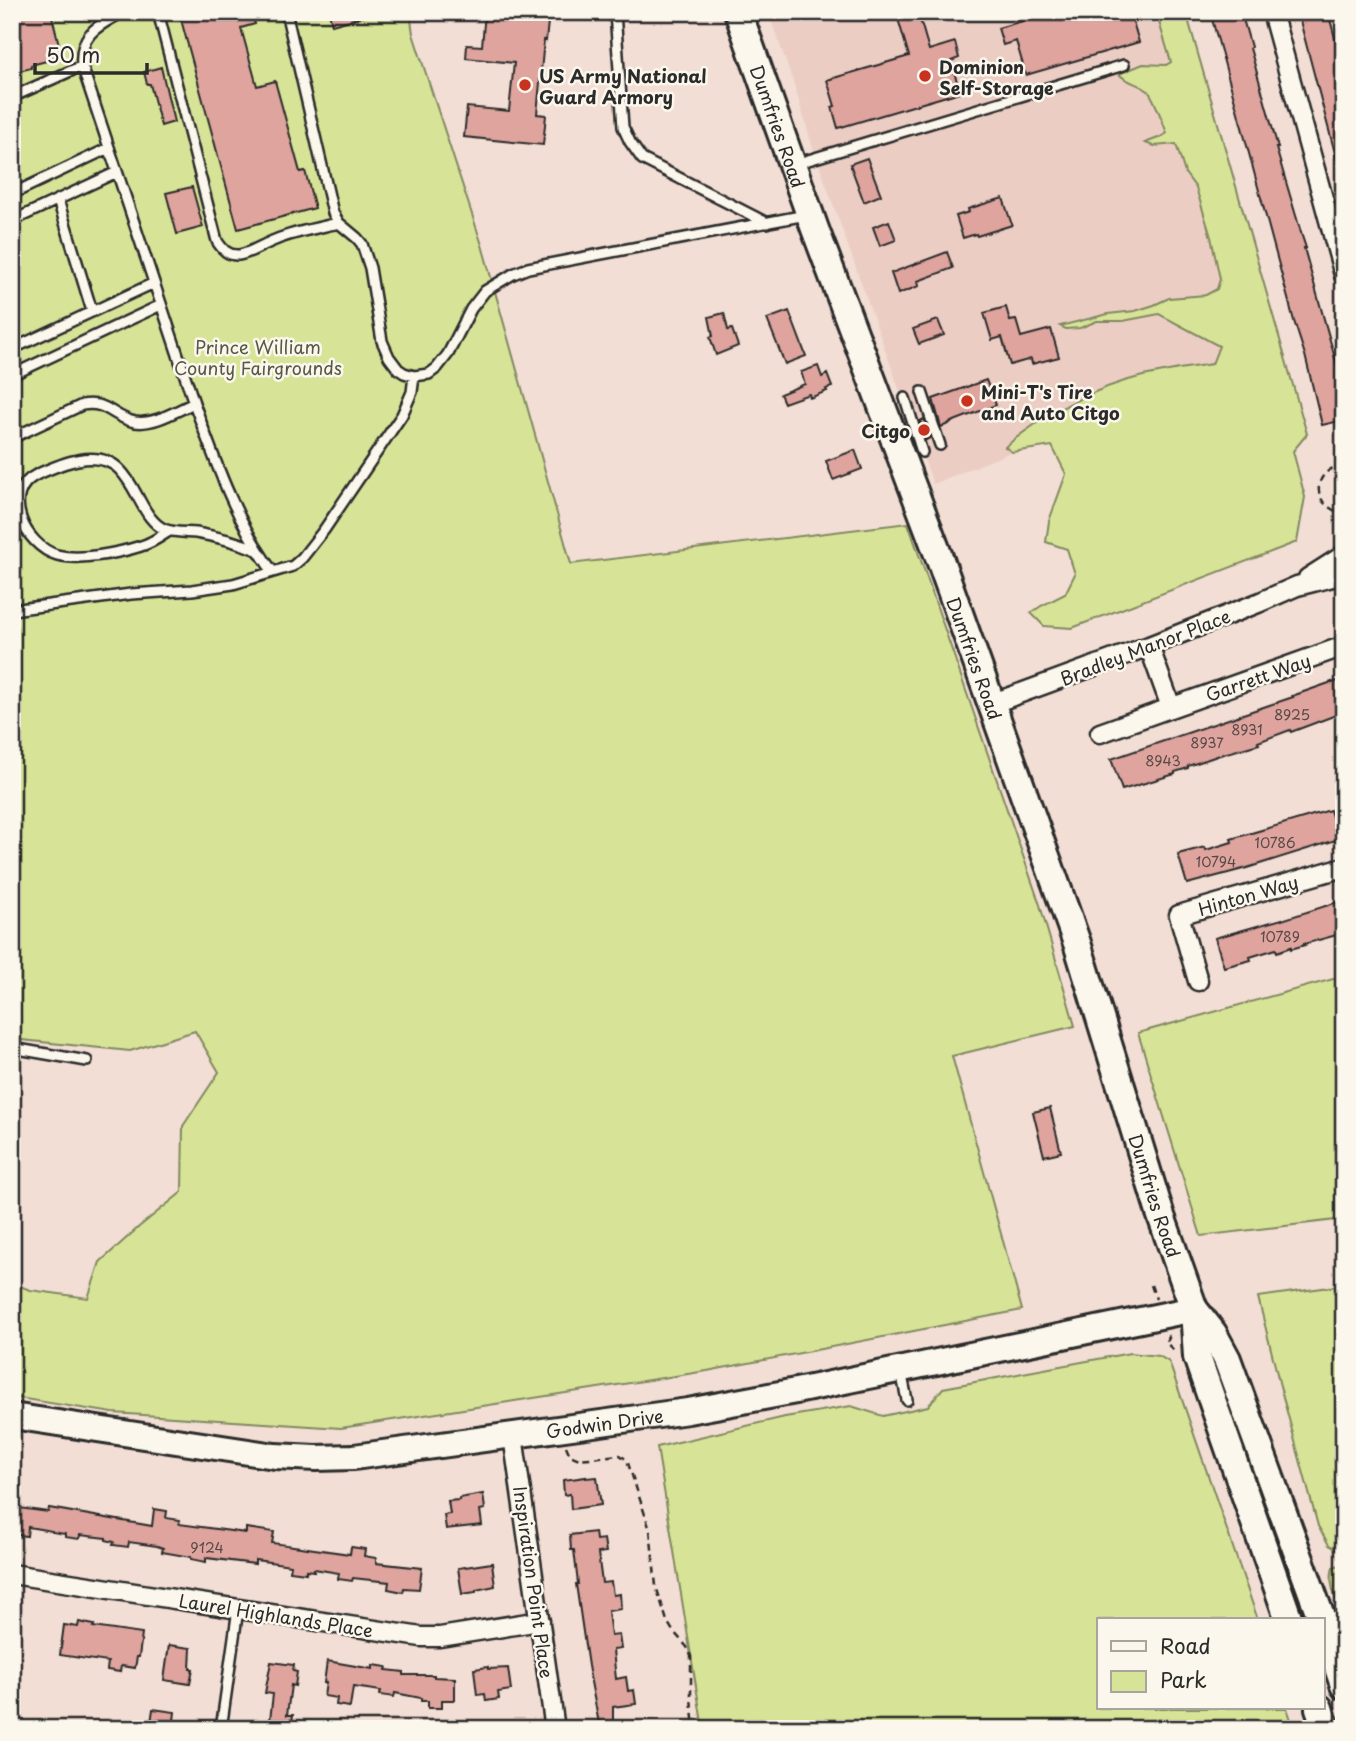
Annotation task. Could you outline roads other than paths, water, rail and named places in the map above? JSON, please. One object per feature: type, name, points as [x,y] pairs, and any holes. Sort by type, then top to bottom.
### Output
[{"type":"main road","name":"Dumfries Road","points":[[738,12],[939,557],[1077,943],[1160,1213],[1194,1309],[1197,1357],[1288,1618]]},
{"type":"main road","name":"Dumfries Road","points":[[1194,1309],[1213,1333],[1227,1359],[1321,1618]]},
{"type":"main road","name":"Dumfries Road","points":[[1324,1628],[1344,1685]]},
{"type":"main road","points":[[1321,1710],[1326,1729]]},
{"type":"street","points":[[1272,12],[1344,275]]},
{"type":"street","name":"Bradley Manor Place","points":[[1297,586],[1344,555]]},
{"type":"street","name":"Bradley Manor Place","points":[[991,704],[1149,646],[1297,586],[1344,574]]},
{"type":"street","points":[[1149,646],[1171,707]]},
{"type":"street","name":"Garrett Way","points":[[1100,733],[1344,646]]},
{"type":"street","name":"Hinton Way","points":[[1198,981],[1178,915],[1344,867]]},
{"type":"street","name":"Godwin Drive","points":[[12,1416],[275,1456],[316,1458],[383,1454],[688,1411],[1194,1309]]},
{"type":"street","name":"Inspiration Point Place","points":[[513,1436],[555,1729]]},
{"type":"street","name":"Laurel Highlands Place","points":[[12,1574],[430,1637],[540,1622]]},
{"type":"lane","points":[[123,12],[91,32],[80,53],[82,66],[212,452],[245,527],[273,572]]},
{"type":"lane","points":[[158,12],[221,248],[228,253],[239,255],[306,230],[339,223]]},
{"type":"lane","points":[[286,12],[333,213],[339,223],[362,244],[370,268],[382,341],[389,357],[398,369],[414,376],[429,374],[437,368],[485,291],[513,274],[528,268],[811,214]]},
{"type":"lane","points":[[615,12],[623,127],[642,159],[767,223]]},
{"type":"lane","points":[[793,164],[1124,65]]},
{"type":"lane","points":[[12,97],[82,66]]},
{"type":"lane","points":[[12,194],[109,148]]},
{"type":"lane","points":[[12,221],[117,172]]},
{"type":"lane","points":[[58,200],[92,311]]},
{"type":"lane","points":[[12,349],[154,283]]},
{"type":"lane","points":[[12,375],[161,305]]},
{"type":"lane","points":[[12,610],[233,584],[293,566],[324,530],[402,415],[412,392],[414,376]]},
{"type":"lane","points":[[922,392],[940,445]]},
{"type":"lane","points":[[905,398],[922,452]]},
{"type":"lane","points":[[12,438],[82,405],[101,405],[122,418],[136,422],[154,421],[194,403]]},
{"type":"lane","points":[[169,531],[143,546],[79,557],[58,555],[44,549],[23,529],[16,502],[18,491],[31,477],[57,465],[82,459],[108,461],[130,482],[152,520],[161,528],[235,540],[257,550]]},
{"type":"lane","points":[[12,1048],[87,1061]]},
{"type":"lane","points":[[900,1370],[907,1400]]},
{"type":"lane","points":[[221,1729],[238,1609]]},
{"type":"place","name":"Dominion Self-Storage","points":[[925,76]]},
{"type":"place","name":"US Army National Guard Armory","points":[[525,85]]},
{"type":"place","name":"Mini-T's Tire and Auto Citgo","points":[[967,401]]},
{"type":"place","name":"Citgo","points":[[924,430]]},
{"type":"park label","name":"Prince William County Fairgrounds","points":[[258,356]]}]
